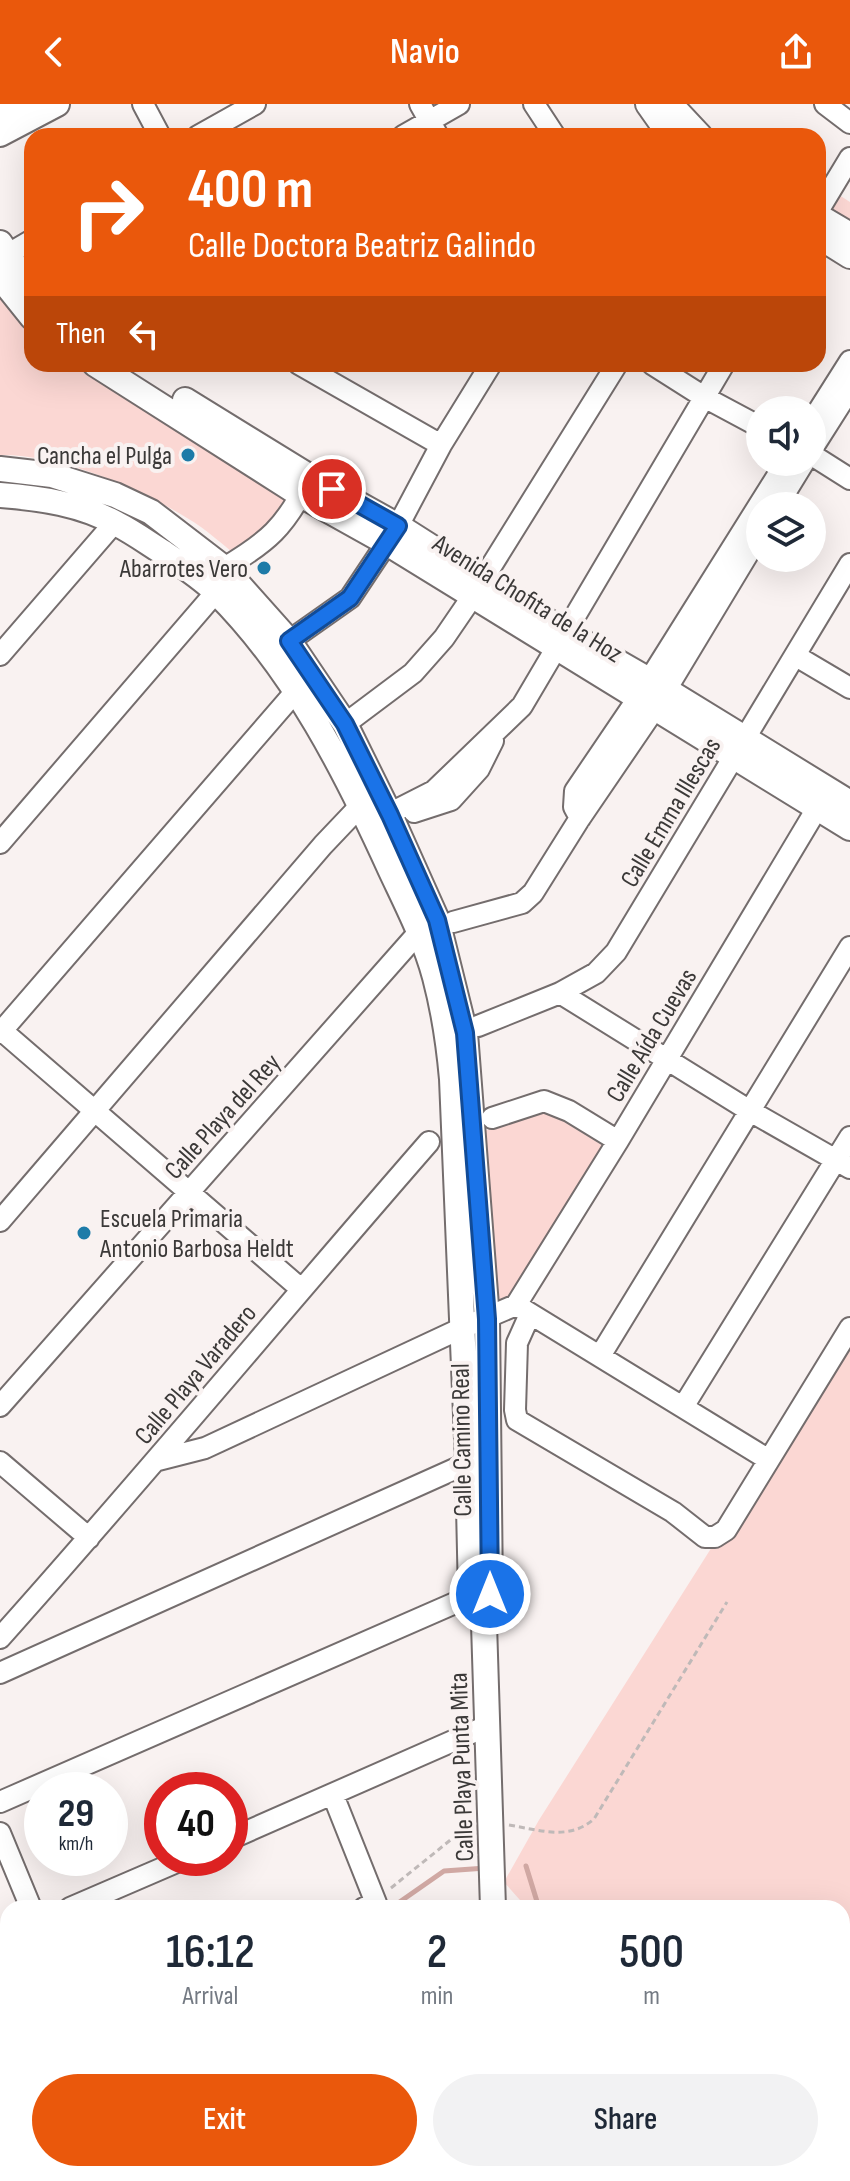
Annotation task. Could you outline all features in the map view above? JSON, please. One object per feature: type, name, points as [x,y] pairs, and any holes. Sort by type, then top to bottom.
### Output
[{"type":"street","points":[[0,115],[21,104]]},
{"type":"street","points":[[0,134],[57,104]]},
{"type":"street","points":[[143,104],[156,128]]},
{"type":"street","points":[[212,128],[255,104]]},
{"type":"street","points":[[429,120],[459,104]]},
{"type":"street","points":[[534,104],[550,128]]},
{"type":"street","points":[[648,104],[667,128]]},
{"type":"street","points":[[670,104],[692,128]]},
{"type":"street","points":[[825,104],[850,123]]},
{"type":"street","points":[[826,199],[850,158]]},
{"type":"street","points":[[826,218],[850,235]]},
{"type":"street","points":[[826,241],[850,256]]},
{"type":"street","points":[[2,258],[24,245]]},
{"type":"street","points":[[2,258],[24,282]]},
{"type":"street","points":[[2,258],[24,301]]},
{"type":"street","points":[[826,399],[850,361]]},
{"type":"street","name":"Avenida Chofita de la Hoz","points":[[111,372],[184,409]]},
{"type":"street","name":"Avenida Chofita de la Hoz","points":[[135,372],[184,409],[305,486],[392,535],[823,799],[850,828]]},
{"type":"street","points":[[313,372],[441,445]]},
{"type":"street","points":[[289,641],[350,598],[392,535],[441,445],[486,372]]},
{"type":"street","points":[[345,724],[413,673],[444,638],[612,372]]},
{"type":"street","points":[[665,372],[746,420]]},
{"type":"street","points":[[0,1221],[323,845],[376,810],[434,791],[522,706],[719,372]]},
{"type":"street","points":[[826,427],[850,389]]},
{"type":"street","points":[[826,464],[850,479]]},
{"type":"street","name":"Calle Camino Real","points":[[0,469],[52,475],[115,495],[151,512],[224,568],[289,641],[345,724],[435,975],[447,1029],[452,1079],[462,1328],[479,1462]]},
{"type":"street","points":[[652,694],[778,476]]},
{"type":"street","points":[[224,568],[261,546],[280,526],[305,486]]},
{"type":"street","name":"Calle Camino Real","points":[[0,495],[58,503],[115,522],[181,564],[216,592],[262,645],[296,691],[376,810],[437,920],[465,1033],[487,1319],[479,1462],[480,1595],[484,1624]]},
{"type":"street","points":[[0,655],[115,522]]},
{"type":"street","points":[[453,922],[522,903],[533,893],[580,818],[574,807],[575,791],[652,694],[746,555]]},
{"type":"street","name":"Calle Emma Illescas","points":[[478,1026],[560,993],[596,973],[616,952],[850,564]]},
{"type":"street","points":[[0,843],[216,592]]},
{"type":"street","points":[[796,656],[850,688]]},
{"type":"street","points":[[296,691],[1,1031],[301,1289]]},
{"type":"street","name":"Avenida Chofita de la Hoz","points":[[823,799],[850,803]]},
{"type":"street","name":"Calle Aída Cuevas","points":[[769,1460],[726,1530],[715,1537],[705,1537],[636,1488],[517,1420],[517,1343],[523,1310],[618,1141],[823,799]]},
{"type":"street","name":"Calle Playa del Rey","points":[[0,1406],[419,932]]},
{"type":"street","points":[[600,1356],[850,947]]},
{"type":"street","points":[[560,993],[750,1111],[843,1164]]},
{"type":"street","points":[[492,1118],[544,1101],[569,1111],[618,1141]]},
{"type":"street","points":[[683,1407],[843,1164],[850,1137]]},
{"type":"street","name":"Calle Playa Varadero","points":[[0,1638],[158,1460],[429,1142]]},
{"type":"street","points":[[158,1460],[205,1448],[462,1328],[523,1310],[769,1460],[850,1328]]},
{"type":"street","points":[[0,1462],[89,1538]]},
{"type":"street","points":[[0,1673],[479,1462]]},
{"type":"street","points":[[0,1802],[480,1595]]},
{"type":"street","name":"Calle Playa Punta Mita","points":[[484,1624],[487,1726],[484,1820],[492,1900]]},
{"type":"street","points":[[248,1831],[487,1726]]},
{"type":"street","points":[[333,1795],[368,1900]]},
{"type":"street","points":[[0,1833],[28,1900]]},
{"type":"street","points":[[89,1900],[144,1876]]},
{"type":"path","points":[[376,1900],[422,1861],[484,1820],[568,1834],[582,1829],[594,1819],[727,1602]]},
{"type":"shaded area","points":[[839,195],[850,202],[850,226],[830,214]]},
{"type":"shaded area","points":[[0,291],[24,319],[24,372],[92,372],[289,493],[266,531],[241,559],[194,522],[121,484],[47,460],[0,455]]},
{"type":"shaded area","points":[[545,1110],[605,1147],[515,1296],[499,1301],[484,1131]]},
{"type":"shaded area","points":[[850,1329],[850,1900],[520,1900],[504,1882],[539,1820]]},
{"type":"waterway","points":[[526,1866],[537,1900]]},
{"type":"waterway","points":[[402,1900],[444,1871],[486,1868]]},
{"type":"place","name":"Cancha el Pulga","points":[[188,455]]},
{"type":"place","name":"Abarrotes Vero","points":[[264,568]]},
{"type":"place","name":"Escuela Primaria Antonio Barbosa Heldt","points":[[84,1233]]},
{"type":"route","points":[[332,489],[398,526],[350,598],[289,641],[345,724],[390,815],[437,920],[465,1033],[487,1319],[490,1594]]}]
